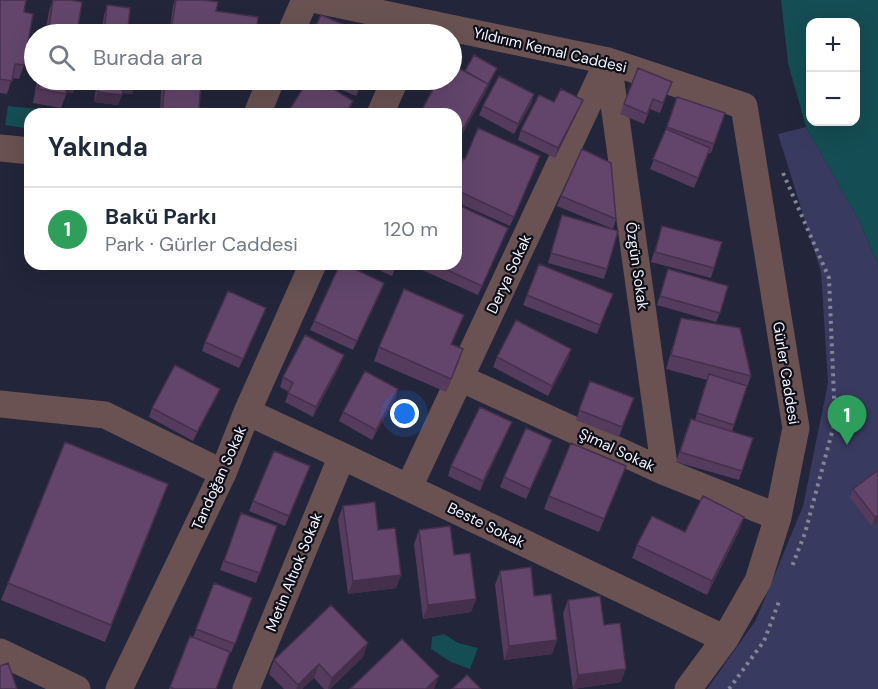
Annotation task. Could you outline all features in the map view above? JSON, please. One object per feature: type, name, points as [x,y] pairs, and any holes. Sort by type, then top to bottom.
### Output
[{"type":"street","points":[[294,24],[305,0]]},
{"type":"street","name":"Yıldırım Kemal Caddesi","points":[[317,0],[404,24]]},
{"type":"street","name":"Yıldırım Kemal Caddesi","points":[[462,36],[608,61],[744,106]]},
{"type":"street","name":"Derya Sokak","points":[[408,487],[608,61]]},
{"type":"street","name":"Özgün Sokak","points":[[608,61],[665,472]]},
{"type":"street","points":[[260,108],[268,90]]},
{"type":"street","points":[[383,108],[391,90]]},
{"type":"street","name":"Gürler Caddesi","points":[[688,689],[725,639],[758,581],[778,517],[796,428],[744,106]]},
{"type":"street","points":[[0,148],[24,150]]},
{"type":"street","name":"Tandoğan Sokak","points":[[119,689],[223,473],[247,412],[310,270]]},
{"type":"street","name":"Şimal Sokak","points":[[460,378],[665,472],[778,517]]},
{"type":"street","points":[[0,404],[105,415],[223,473]]},
{"type":"street","name":"Beste Sokak","points":[[247,412],[725,639]]},
{"type":"street","name":"Metin Altıok Sokak","points":[[246,689],[342,456]]},
{"type":"street","points":[[0,652],[77,689]]},
{"type":"shaded area","points":[[781,0],[878,0],[878,265],[860,222],[806,127],[788,63]]},
{"type":"shaded area","points":[[8,106],[28,108],[24,108],[24,128],[5,125]]},
{"type":"shaded area","points":[[806,127],[860,222],[878,265],[878,689],[707,689],[756,620],[803,506],[828,383],[821,272],[778,134]]},
{"type":"shaded area","points":[[444,634],[458,643],[478,648],[470,669],[451,662],[431,649],[432,637]]},
{"type":"building","points":[[0,0],[26,0],[24,12],[33,14],[31,24],[24,24],[24,65],[15,64],[12,81],[0,79]]},
{"type":"building","points":[[53,0],[82,2],[78,24],[49,24]]},
{"type":"building","points":[[176,0],[218,2],[216,11],[258,17],[257,24],[172,24]]},
{"type":"building","points":[[107,5],[130,8],[128,24],[105,24]]},
{"type":"building","points":[[321,15],[342,24],[317,24]]},
{"type":"building","points":[[474,55],[497,68],[486,88],[488,84],[465,71]]},
{"type":"building","points":[[638,68],[672,82],[663,103],[653,99],[647,114],[624,104]]},
{"type":"building","points":[[462,70],[488,84],[463,129],[462,108],[423,108],[433,90],[462,90]]},
{"type":"building","points":[[499,76],[534,94],[518,124],[483,106]]},
{"type":"building","points":[[561,89],[583,100],[558,148],[521,130],[539,95],[554,102]]},
{"type":"building","points":[[44,90],[67,90],[66,94]]},
{"type":"building","points":[[98,90],[122,90],[122,95],[98,92]]},
{"type":"building","points":[[164,90],[200,90],[199,108],[163,108]]},
{"type":"building","points":[[302,90],[335,90],[353,101],[349,108],[291,108]]},
{"type":"building","points":[[677,97],[725,113],[714,144],[667,127]]},
{"type":"building","points":[[478,128],[540,156],[514,217],[462,193],[462,161]]},
{"type":"building","points":[[666,129],[710,148],[698,178],[653,159]]},
{"type":"building","points":[[582,149],[611,163],[616,219],[561,196]]},
{"type":"building","points":[[462,207],[508,228],[482,286],[447,270],[462,270]]},
{"type":"building","points":[[562,215],[618,231],[607,269],[551,253]]},
{"type":"building","points":[[662,226],[722,242],[714,268],[655,252]]},
{"type":"building","points":[[539,264],[613,294],[600,325],[527,295]]},
{"type":"building","points":[[668,269],[728,286],[720,313],[660,296]]},
{"type":"building","points":[[337,270],[357,270],[384,283],[357,341],[314,321]]},
{"type":"building","points":[[404,289],[464,315],[451,344],[463,349],[451,379],[379,347]]},
{"type":"building","points":[[228,291],[266,308],[243,359],[205,342]]},
{"type":"building","points":[[681,318],[740,328],[751,376],[671,355]]},
{"type":"building","points":[[516,320],[571,349],[552,386],[497,357]]},
{"type":"building","points":[[305,335],[344,355],[316,407],[288,393],[293,383],[283,377]]},
{"type":"building","points":[[175,365],[220,389],[197,432],[152,408]]},
{"type":"building","points":[[365,371],[398,389],[376,430],[343,412]]},
{"type":"building","points":[[709,374],[747,386],[734,425],[697,413]]},
{"type":"building","points":[[590,381],[634,398],[622,427],[579,410]]},
{"type":"building","points":[[480,407],[512,422],[483,481],[451,466]]},
{"type":"building","points":[[691,419],[753,438],[742,471],[680,452]]},
{"type":"building","points":[[526,428],[552,440],[530,489],[504,477]]},
{"type":"building","points":[[65,442],[168,484],[111,625],[8,583]]},
{"type":"building","points":[[571,443],[626,466],[604,519],[549,496]]},
{"type":"building","points":[[274,451],[310,466],[289,516],[253,501]]},
{"type":"building","points":[[877,471],[878,515],[875,517],[853,489]]},
{"type":"building","points":[[703,496],[744,517],[712,581],[637,545],[652,516],[685,532]]},
{"type":"building","points":[[375,502],[378,530],[395,528],[401,575],[353,581],[343,506]]},
{"type":"building","points":[[241,513],[277,526],[260,573],[224,561]]},
{"type":"building","points":[[450,526],[454,555],[470,553],[476,599],[428,605],[419,530]]},
{"type":"building","points":[[531,567],[534,596],[551,594],[557,640],[509,646],[500,571]]},
{"type":"building","points":[[214,583],[252,598],[235,644],[196,629]]},
{"type":"building","points":[[600,596],[604,625],[620,623],[626,669],[578,675],[568,600]]},
{"type":"building","points":[[331,605],[368,643],[332,678],[319,664],[298,685],[274,660]]},
{"type":"building","points":[[190,636],[230,652],[216,689],[174,689],[170,687]]},
{"type":"building","points":[[402,639],[439,676],[426,689],[350,689]]},
{"type":"building","points":[[8,663],[17,689],[0,689],[0,666]]},
{"type":"building","points":[[467,675],[481,689],[452,689]]},
{"type":"place","name":"Bakü Parkı","points":[[847,445]]}]
